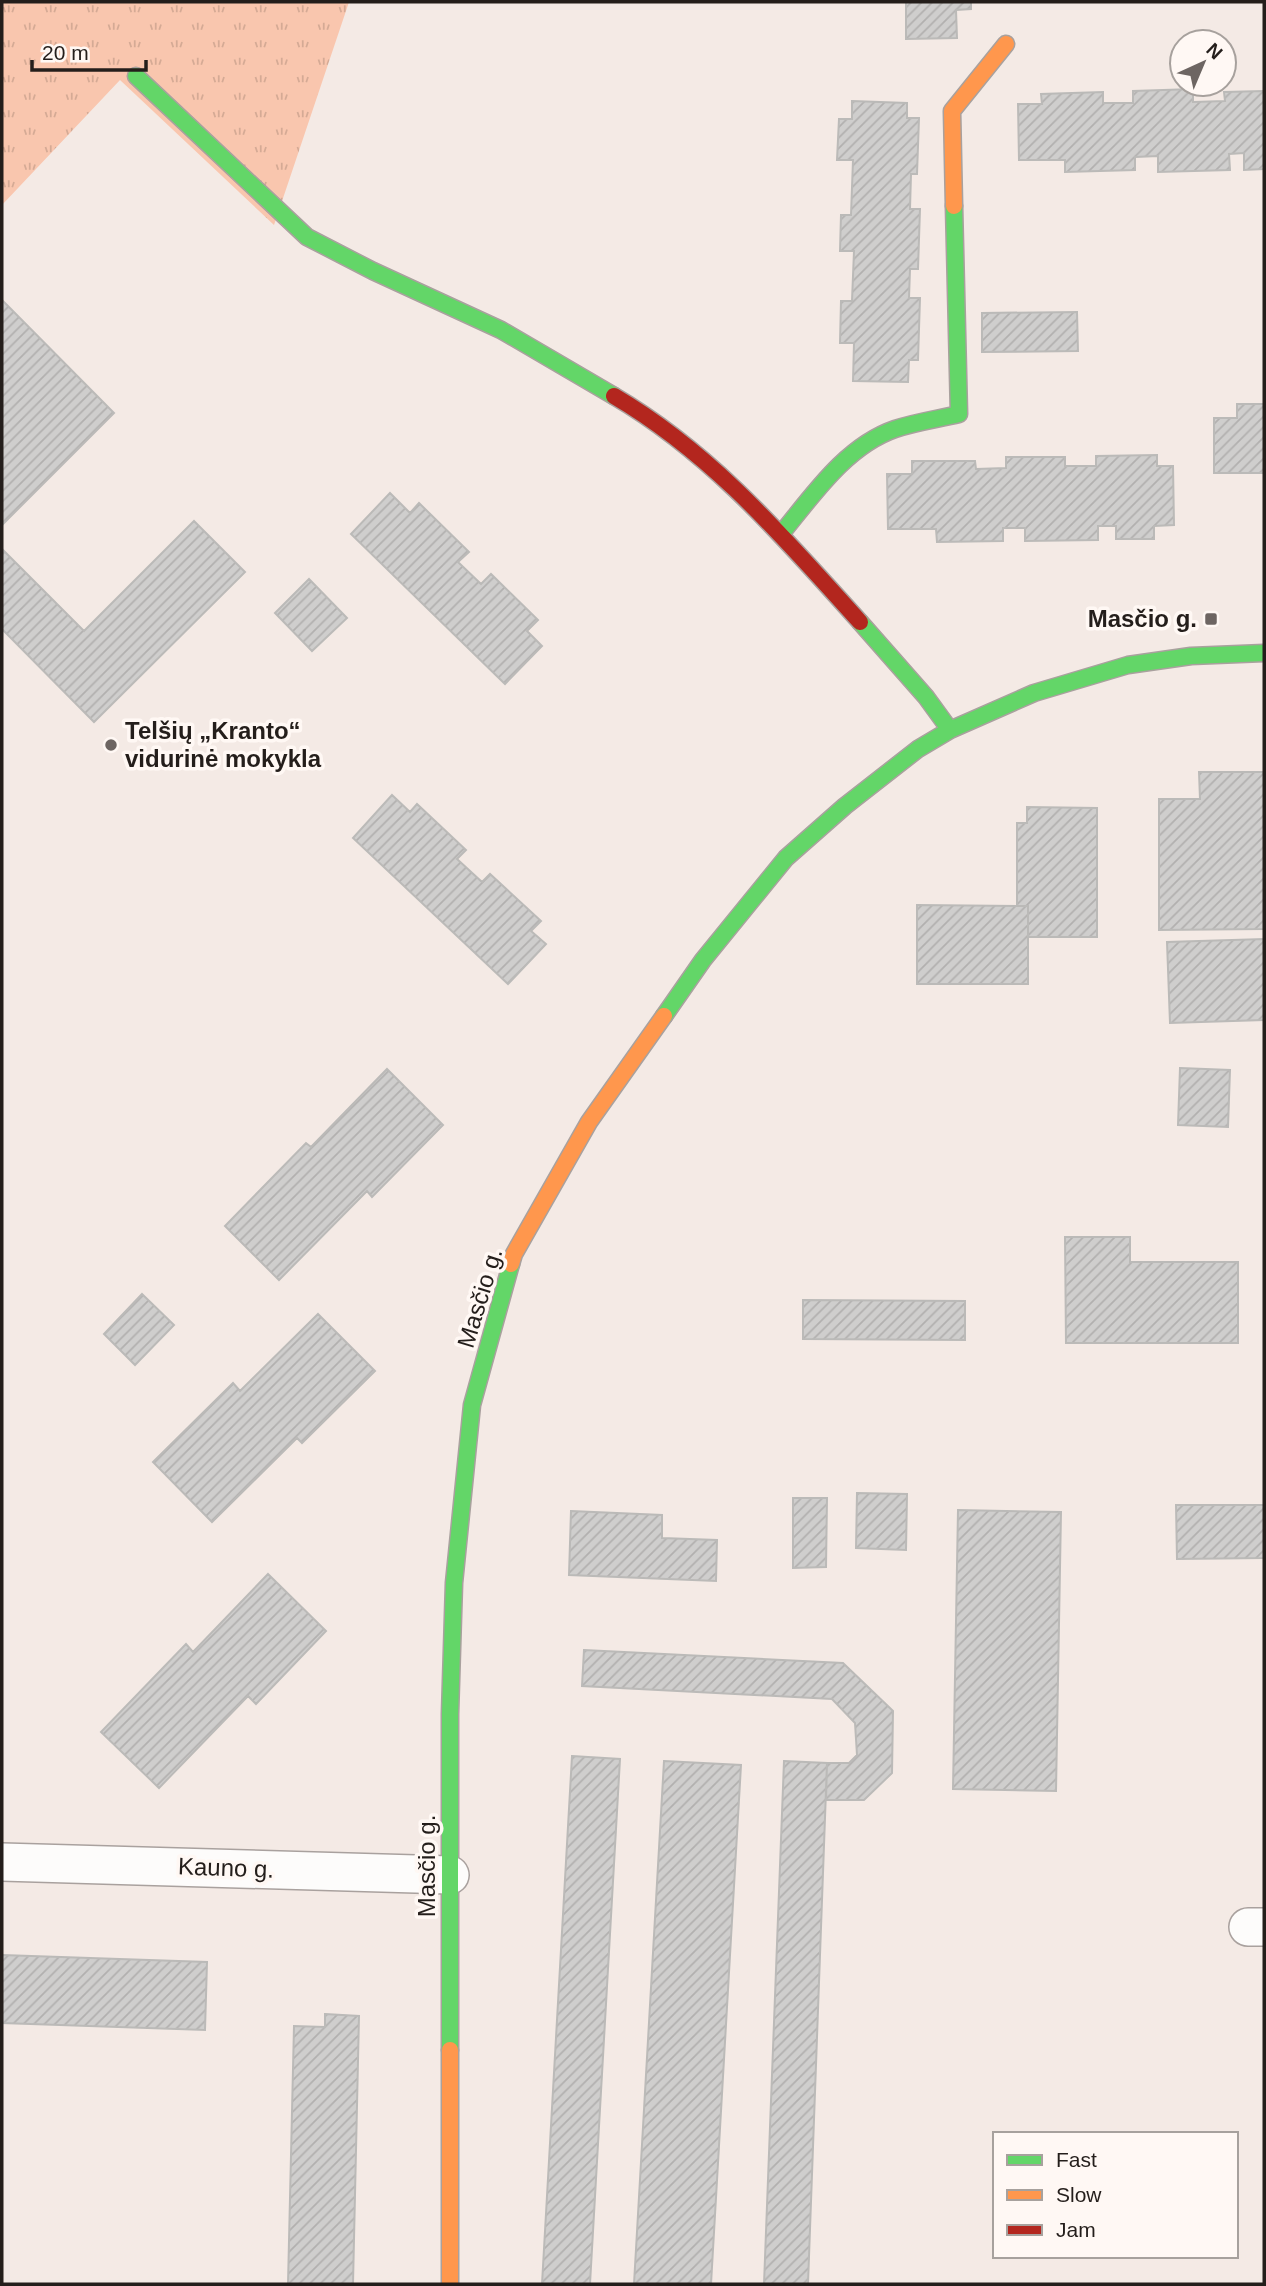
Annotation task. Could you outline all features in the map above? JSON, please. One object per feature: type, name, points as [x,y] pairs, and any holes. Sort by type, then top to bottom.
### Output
[{"type":"street","points":[[781,534],[820,487],[859,447],[895,429],[959,414],[952,111],[1006,44]]},
{"type":"street","points":[[136,76],[307,237],[373,271],[501,330],[643,413],[699,456],[761,512],[926,697],[950,730]]},
{"type":"street","name":"Masčio g.","points":[[450,2284],[450,1874],[454,1583],[472,1405],[514,1254],[589,1122],[703,960],[786,858],[845,806],[918,749],[950,730],[1034,693],[1128,665],[1191,656],[1264,653]]},
{"type":"street","name":"Kauno g.","points":[[2,1862],[450,1874]]},
{"type":"green space","points":[[2,2],[349,2],[274,225],[120,80],[2,205]]},
{"type":"building","points":[[906,2],[971,2],[971,9],[956,10],[957,38],[906,39]]},
{"type":"building","points":[[1168,90],[1168,98],[1193,98],[1193,102],[1225,101],[1225,98],[1238,98],[1238,92],[1264,91],[1264,169],[1244,170],[1244,153],[1229,154],[1230,170],[1158,172],[1158,156],[1135,157],[1135,170],[1065,172],[1065,160],[1019,160],[1018,104],[1042,104],[1041,94],[1103,92],[1103,103],[1133,103],[1133,91]]},
{"type":"building","points":[[852,101],[907,103],[907,118],[919,118],[917,174],[911,174],[910,209],[920,209],[918,269],[910,269],[909,298],[920,298],[918,360],[909,360],[908,382],[853,381],[854,343],[840,343],[841,301],[852,301],[854,251],[840,251],[841,215],[851,215],[853,160],[837,160],[839,119],[852,119]]},
{"type":"building","points":[[3,301],[114,413],[2,525],[2,303]]},
{"type":"building","points":[[1077,312],[1078,351],[982,352],[982,313]]},
{"type":"building","points":[[1237,404],[1264,404],[1264,473],[1214,473],[1214,418],[1237,418]]},
{"type":"building","points":[[1157,455],[1157,466],[1173,466],[1174,525],[1154,526],[1154,539],[1116,539],[1116,526],[1098,526],[1098,540],[1025,541],[1025,528],[1003,528],[1003,541],[937,542],[936,529],[888,529],[887,474],[912,474],[912,461],[975,461],[976,469],[1006,468],[1006,457],[1065,457],[1065,466],[1096,466],[1096,456]]},
{"type":"building","points":[[390,493],[410,513],[419,503],[469,552],[458,562],[481,584],[491,574],[538,620],[527,631],[542,646],[505,684],[351,534]]},
{"type":"building","points":[[194,521],[245,572],[94,722],[2,629],[2,549],[84,631]]},
{"type":"building","points":[[309,579],[347,618],[312,651],[275,613]]},
{"type":"building","points":[[1199,772],[1264,772],[1264,929],[1159,930],[1159,799],[1200,799]]},
{"type":"building","points":[[392,795],[410,812],[417,804],[466,850],[457,859],[482,882],[490,874],[541,921],[531,931],[546,944],[508,984],[353,838]]},
{"type":"building","points":[[1027,807],[1097,808],[1097,937],[1028,937],[1028,906],[1017,906],[1017,823],[1027,823]]},
{"type":"building","points":[[917,905],[1028,906],[1028,984],[917,984]]},
{"type":"building","points":[[1264,939],[1264,1020],[1170,1023],[1167,942]]},
{"type":"building","points":[[1180,1068],[1230,1070],[1228,1127],[1178,1125]]},
{"type":"building","points":[[387,1069],[443,1125],[372,1197],[367,1191],[279,1280],[225,1226],[306,1143],[311,1147]]},
{"type":"building","points":[[1065,1237],[1130,1237],[1130,1262],[1238,1262],[1238,1343],[1066,1343]]},
{"type":"building","points":[[142,1294],[174,1325],[135,1365],[104,1334]]},
{"type":"building","points":[[803,1300],[965,1301],[965,1340],[803,1339]]},
{"type":"building","points":[[318,1314],[375,1371],[302,1443],[297,1438],[212,1522],[153,1462],[233,1383],[240,1391]]},
{"type":"building","points":[[857,1493],[907,1494],[906,1550],[856,1548]]},
{"type":"building","points":[[793,1498],[827,1498],[826,1567],[793,1568]]},
{"type":"building","points":[[1176,1505],[1264,1505],[1264,1558],[1177,1559]]},
{"type":"building","points":[[958,1510],[1061,1512],[1056,1791],[953,1789]]},
{"type":"building","points":[[571,1511],[662,1515],[662,1538],[717,1540],[716,1581],[569,1575]]},
{"type":"building","points":[[268,1574],[326,1631],[256,1704],[248,1696],[159,1788],[101,1732],[186,1644],[193,1652]]},
{"type":"building","points":[[584,1650],[843,1663],[893,1711],[892,1773],[864,1800],[826,1800],[827,1763],[849,1763],[857,1755],[855,1723],[832,1699],[582,1686]]},
{"type":"building","points":[[572,1756],[620,1759],[590,2284],[542,2284]]},
{"type":"building","points":[[664,1761],[741,1765],[711,2284],[634,2284]]},
{"type":"building","points":[[784,1761],[827,1763],[808,2284],[764,2284]]},
{"type":"building","points":[[2,1955],[207,1962],[205,2030],[2,2023]]},
{"type":"building","points":[[325,2014],[359,2016],[353,2284],[288,2284],[294,2026],[325,2027]]},
{"type":"traffic: fast","points":[[136,76],[307,237],[373,271],[501,330],[614,396]]},
{"type":"traffic: fast","points":[[781,534],[818,488],[861,447],[895,429],[959,414],[954,206]]},
{"type":"traffic: fast","points":[[860,622],[926,697],[950,730]]},
{"type":"traffic: fast","points":[[664,1016],[703,960],[786,858],[845,806],[918,749],[950,730],[1034,693],[1128,665],[1191,656],[1264,653]]},
{"type":"traffic: fast","points":[[450,2050],[450,1714],[454,1583],[472,1405],[511,1264]]},
{"type":"traffic: slow","points":[[954,206],[952,111],[1006,44]]},
{"type":"traffic: slow","points":[[511,1264],[514,1254],[589,1122],[664,1016]]},
{"type":"traffic: slow","points":[[450,2050],[450,2284]]},
{"type":"traffic: jam","points":[[614,396],[684,444],[746,499],[860,622]]},
{"type":"place","name":"Masčio g.","points":[[1211,619]]},
{"type":"place","name":"Telšių „Kranto“ vidurinė mokykla","points":[[111,745]]}]
